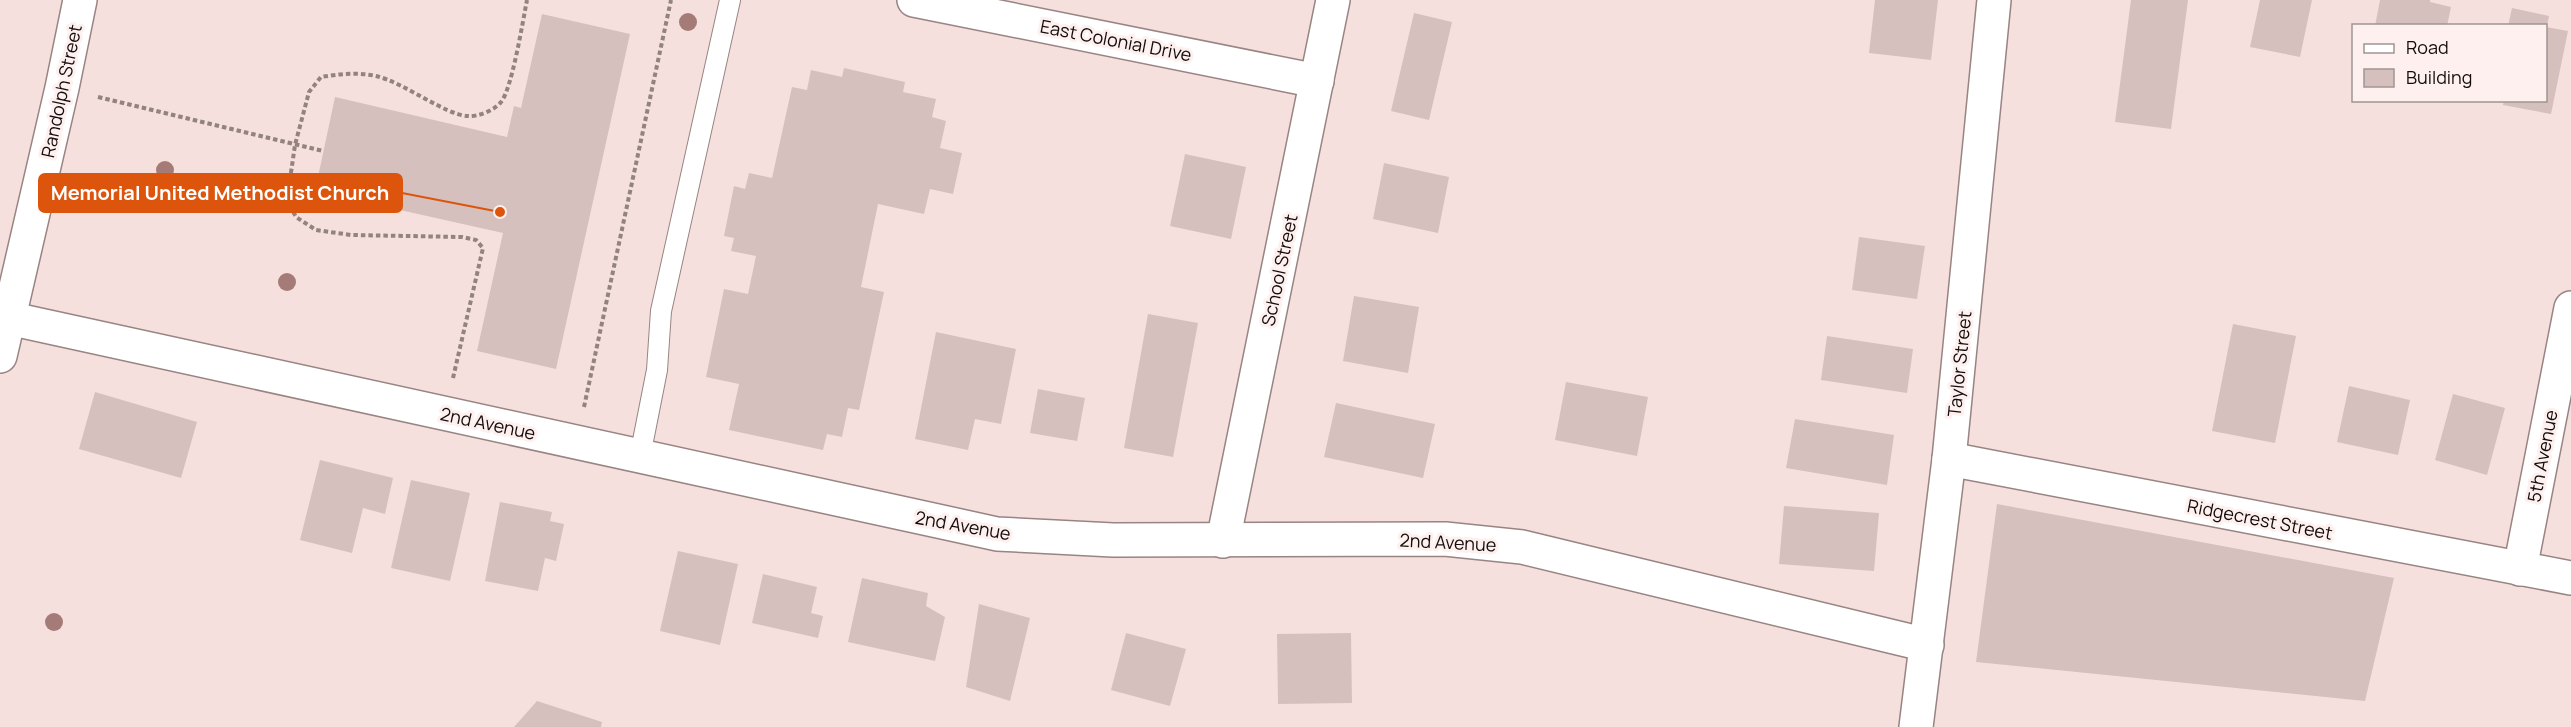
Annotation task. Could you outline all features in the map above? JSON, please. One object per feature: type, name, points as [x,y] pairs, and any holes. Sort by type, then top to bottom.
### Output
[{"type":"street","name":"Randolph Street","points":[[2,343],[62,88],[80,0]]},
{"type":"street","name":"East Colonial Drive","points":[[914,0],[1317,81]]},
{"type":"street","name":"School Street","points":[[1223,541],[1333,0]]},
{"type":"street","name":"Taylor Street","points":[[1916,727],[1949,459],[1994,0]]},
{"type":"street","name":"5th Avenue","points":[[2520,569],[2571,308]]},
{"type":"street","name":"2nd Avenue","points":[[2,343],[444,414],[997,534],[1113,540],[1446,539],[1522,547],[1927,645]]},
{"type":"street","name":"Ridgecrest Street","points":[[1949,459],[2571,578]]},
{"type":"lane","points":[[640,456],[657,370],[661,312],[730,0]]},
{"type":"path","points":[[444,414],[483,248],[476,240],[462,237],[351,235],[316,230],[296,217],[287,200],[296,145],[309,92],[321,77],[345,73],[375,76],[405,86],[449,110],[469,116],[488,112],[502,102],[527,0]]},
{"type":"path","points":[[576,442],[671,0]]},
{"type":"path","points":[[62,88],[323,152]]},
{"type":"building","points":[[1875,0],[1938,0],[1931,60],[1869,53]]},
{"type":"building","points":[[2131,0],[2188,0],[2171,129],[2115,122]]},
{"type":"building","points":[[2260,0],[2312,0],[2300,57],[2250,47]]},
{"type":"building","points":[[2380,0],[2430,0],[2430,2],[2451,7],[2447,24],[2375,24]]},
{"type":"building","points":[[2512,8],[2549,16],[2547,26],[2547,24],[2508,24]]},
{"type":"building","points":[[1414,13],[1452,22],[1429,120],[1391,111]]},
{"type":"building","points":[[542,14],[630,34],[556,369],[477,351],[503,233],[315,191],[335,97],[507,137],[514,106],[521,108]]},
{"type":"building","points":[[2547,27],[2568,31],[2551,114],[2503,105],[2504,102],[2547,102]]},
{"type":"building","points":[[844,68],[905,82],[903,92],[936,99],[932,117],[946,121],[940,148],[962,153],[953,194],[930,189],[924,214],[878,204],[861,287],[884,292],[859,410],[848,408],[842,437],[827,434],[823,450],[729,430],[739,384],[706,377],[724,289],[748,294],[756,256],[731,251],[734,238],[724,236],[734,186],[745,189],[749,173],[772,178],[792,87],[807,90],[811,70],[842,77]]},
{"type":"building","points":[[1185,154],[1246,167],[1231,239],[1170,226]]},
{"type":"building","points":[[1384,163],[1449,177],[1438,233],[1373,219]]},
{"type":"building","points":[[1859,237],[1925,246],[1917,299],[1852,290]]},
{"type":"building","points":[[1354,296],[1419,307],[1408,373],[1343,361]]},
{"type":"building","points":[[1148,314],[1198,323],[1173,457],[1124,448]]},
{"type":"building","points":[[2233,324],[2296,336],[2275,443],[2212,431]]},
{"type":"building","points":[[936,332],[1016,349],[1001,424],[975,419],[968,450],[915,439]]},
{"type":"building","points":[[1827,336],[1913,349],[1907,393],[1821,380]]},
{"type":"building","points":[[1566,382],[1648,397],[1637,456],[1555,440]]},
{"type":"building","points":[[2349,386],[2410,400],[2398,455],[2337,442]]},
{"type":"building","points":[[1038,389],[1085,398],[1077,441],[1030,433]]},
{"type":"building","points":[[95,392],[197,422],[181,478],[79,449]]},
{"type":"building","points":[[2453,394],[2505,408],[2487,475],[2435,460]]},
{"type":"building","points":[[1336,403],[1435,424],[1423,478],[1324,457]]},
{"type":"building","points":[[1795,419],[1894,435],[1887,485],[1786,468]]},
{"type":"building","points":[[320,460],[393,478],[385,514],[363,508],[352,553],[300,540]]},
{"type":"building","points":[[411,480],[470,493],[450,581],[391,568]]},
{"type":"building","points":[[500,502],[552,512],[550,521],[564,524],[556,561],[545,558],[538,591],[485,581]]},
{"type":"building","points":[[1997,504],[2394,578],[2365,701],[1976,662]]},
{"type":"building","points":[[1784,506],[1879,513],[1874,571],[1779,564]]},
{"type":"building","points":[[678,551],[738,564],[720,645],[660,631]]},
{"type":"building","points":[[763,574],[817,587],[811,613],[823,616],[818,638],[752,623]]},
{"type":"building","points":[[862,578],[928,593],[926,606],[945,617],[935,661],[848,642]]},
{"type":"building","points":[[979,604],[1030,618],[1010,701],[966,687]]},
{"type":"building","points":[[1126,633],[1186,649],[1170,706],[1111,690]]},
{"type":"building","points":[[1351,633],[1352,703],[1278,704],[1277,634]]},
{"type":"building","points":[[537,701],[602,722],[601,727],[514,727]]},
{"type":"place","name":"Memorial United Methodist Church","points":[[500,212]]}]
